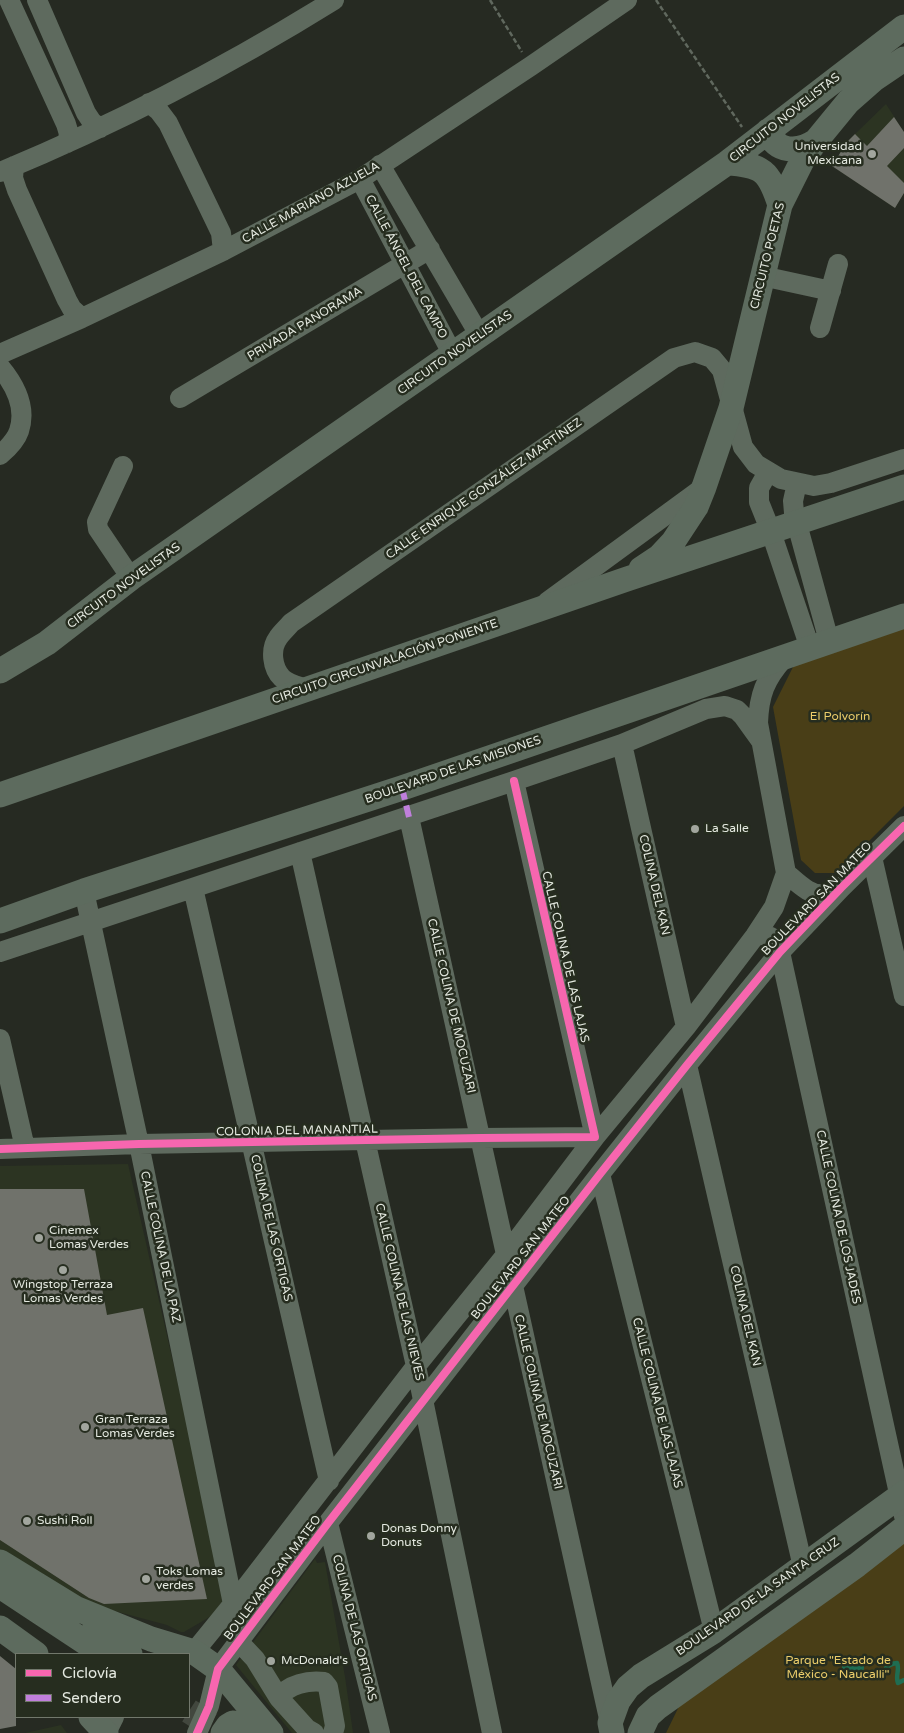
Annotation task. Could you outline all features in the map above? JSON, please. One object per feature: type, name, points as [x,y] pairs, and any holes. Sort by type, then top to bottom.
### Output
[{"type":"main road","name":"CIRCUITO NOVELISTAS","points":[[0,671],[47,643],[131,578],[727,163],[904,27]]},
{"type":"main road","name":"CIRCUITO POETAS","points":[[627,580],[659,557],[673,542],[696,507],[731,408],[780,205],[791,180],[816,141],[848,102],[873,80],[904,58]]},
{"type":"main road","points":[[760,136],[787,149],[802,148],[816,141]]},
{"type":"main road","points":[[727,163],[755,166],[766,174],[773,184],[780,205]]},
{"type":"main road","name":"CIRCUITO CIRCUNVALACIÓN PONIENTE","points":[[0,795],[904,487]]},
{"type":"main road","name":"BOULEVARD DE LAS MISIONES","points":[[0,921],[84,891],[412,785],[904,616]]},
{"type":"main road","name":"BOULEVARD DE LA SANTA CRUZ","points":[[611,1728],[618,1701],[628,1687],[641,1676],[714,1631],[803,1567],[902,1502]]},
{"type":"main road","points":[[640,1733],[648,1716],[658,1707],[857,1565],[904,1528]]},
{"type":"main road","points":[[0,1562],[75,1608],[129,1653]]},
{"type":"main road","points":[[0,1586],[100,1653]]},
{"type":"main road","points":[[0,1606],[73,1653]]},
{"type":"main road","points":[[75,1608],[151,1640],[191,1653],[218,1669],[271,1733]]},
{"type":"main road","points":[[0,1628],[35,1653]]},
{"type":"main road","points":[[92,1718],[106,1733]]},
{"type":"main road","points":[[223,1733],[233,1723],[253,1733]]},
{"type":"street","points":[[9,0],[66,124],[69,134],[67,143]]},
{"type":"street","points":[[37,0],[86,113],[92,122],[100,128]]},
{"type":"street","points":[[82,318],[72,309],[67,300],[13,178],[7,169],[100,128],[149,103],[230,61],[334,0]]},
{"type":"street","name":"CALLE MARIANO AZUELA","points":[[0,354],[82,318],[224,251],[360,179],[627,0]]},
{"type":"street","points":[[149,103],[168,122],[221,233],[224,251]]},
{"type":"street","points":[[380,165],[480,336]]},
{"type":"street","name":"CALLE ÁNGEL DEL CAMPO","points":[[360,179],[453,355]]},
{"type":"street","name":"PRIVADA PANORAMA","points":[[180,398],[430,250]]},
{"type":"street","points":[[820,328],[838,264]]},
{"type":"street","points":[[762,276],[830,291]]},
{"type":"street","name":"CALLE ENRIQUE GONZÁLEZ MARTÍNEZ","points":[[307,689],[291,684],[281,677],[274,664],[272,653],[277,639],[291,623],[674,358],[696,352],[712,358],[722,370],[731,408]]},
{"type":"street","points":[[0,367],[12,381],[20,398],[21,414],[19,432],[0,456]]},
{"type":"street","points":[[731,408],[743,447],[756,464],[781,479],[814,486],[831,483],[904,459]]},
{"type":"street","points":[[124,466],[97,522],[102,538],[131,578]]},
{"type":"street","points":[[768,472],[760,488],[759,502],[820,644]]},
{"type":"street","points":[[797,483],[793,500],[796,523],[820,644]]},
{"type":"street","points":[[533,612],[704,487]]},
{"type":"street","points":[[784,658],[772,671],[764,687],[759,705],[758,723],[786,873],[804,889],[813,893],[824,895],[840,888]]},
{"type":"street","points":[[0,952],[514,782],[622,744],[706,709],[725,706],[736,710],[743,716],[761,741]]},
{"type":"street","name":"COLINA DEL KAN","points":[[622,744],[686,1027]]},
{"type":"street","name":"CALLE COLINA DE LAS LAJAS","points":[[514,782],[594,1137]]},
{"type":"street","name":"CALLE COLINA DE MOCUZARI","points":[[408,817],[611,1728]]},
{"type":"street","name":"BOULEVARD SAN MATEO","points":[[197,1733],[209,1706],[218,1669],[328,1524],[600,1174],[780,952],[840,888],[904,826]]},
{"type":"street","name":"CALLE COLINA DE LAS NIEVES","points":[[300,852],[424,1402],[492,1733]]},
{"type":"street","points":[[872,857],[904,996]]},
{"type":"street","name":"BOULEVARD SAN MATEO","points":[[191,1653],[234,1604],[416,1366],[505,1256],[594,1137],[686,1027],[755,936],[774,907],[786,873]]},
{"type":"street","name":"COLINA DE LAS ORTIGAS","points":[[193,888],[329,1481]]},
{"type":"street","name":"CALLE COLINA DE LA PAZ","points":[[84,891],[139,1144],[234,1604]]},
{"type":"street","name":"CALLE COLINA DE LOS JADES","points":[[755,936],[765,934],[771,936],[780,952],[902,1502]]},
{"type":"street","points":[[0,1038],[25,1148]]},
{"type":"street","name":"COLINA DEL KAN","points":[[687,1065],[803,1567]]},
{"type":"street","name":"COLONIA DEL MANANTIAL","points":[[0,1149],[139,1144],[594,1137]]},
{"type":"street","name":"CALLE COLINA DE LAS LAJAS","points":[[600,1174],[714,1631]]},
{"type":"street","name":"COLINA DE LAS ORTIGAS","points":[[328,1524],[380,1733]]},
{"type":"street","points":[[239,1642],[255,1659],[279,1698],[307,1729],[314,1733]]},
{"type":"street","points":[[279,1698],[283,1692],[293,1686],[316,1681],[324,1682],[328,1687],[335,1726],[333,1733]]},
{"type":"street","points":[[106,1733],[114,1718]]},
{"type":"path","points":[[490,0],[531,66]]},
{"type":"path","points":[[656,0],[760,136]]},
{"type":"shaded area","name":"Universidad Mexicana","points":[[886,104],[904,132],[904,193],[895,208],[832,166],[847,142]]},
{"type":"shaded area","name":"Gran Terraza Lomas Verdes","points":[[128,1164],[229,1597],[213,1615],[184,1632],[167,1625],[81,1602],[0,1557],[0,1166]]},
{"type":"shaded area","points":[[315,1559],[317,1563],[325,1562],[353,1733],[292,1733],[236,1665]]},
{"type":"shaded area","points":[[853,1656],[861,1659],[864,1667],[861,1675],[853,1678],[845,1675],[842,1667],[845,1659]]},
{"type":"shaded area","points":[[61,1725],[67,1733],[25,1733]]},
{"type":"green space","name":"El Polvorín","points":[[904,625],[904,806],[837,873],[815,873],[801,860],[773,707],[795,663]]},
{"type":"green space","name":"Parque \"Estado de México - Naucalli\"","points":[[904,1538],[904,1733],[666,1733],[684,1696]]},
{"type":"building","name":"Universidad Mexicana","points":[[894,117],[904,132],[904,148],[887,166],[904,183],[904,193],[895,208],[832,166],[847,142],[855,134],[867,146]]},
{"type":"building","name":"Gran Terraza Lomas Verdes","points":[[0,1189],[84,1189],[107,1315],[143,1308],[207,1599],[104,1604],[89,1598],[0,1540]]},
{"type":"building","points":[[0,1656],[15,1668],[16,1726],[0,1729]]},
{"type":"waterway","points":[[862,1673],[874,1672],[882,1676],[887,1667],[897,1663],[898,1683],[904,1680]]},
{"type":"tunnel","points":[[190,1712],[223,1733]]},
{"type":"marked path","points":[[402,788],[409,817]]},
{"type":"cycle path","points":[[0,1149],[139,1144],[595,1137],[514,781]]},
{"type":"cycle path","points":[[197,1733],[209,1706],[218,1669],[328,1523],[600,1174],[780,952],[904,826]]},
{"type":"place","name":"Universidad Mexicana","points":[[872,154]]},
{"type":"place","name":"La Salle","points":[[695,829]]},
{"type":"place","name":"Cinemex Lomas Verdes","points":[[39,1238]]},
{"type":"place","name":"Wingstop Terraza Lomas Verdes","points":[[63,1270]]},
{"type":"place","name":"Gran Terraza Lomas Verdes","points":[[85,1427]]},
{"type":"place","name":"Sushi Roll","points":[[27,1521]]},
{"type":"place","name":"Donas Donny Donuts","points":[[371,1536]]},
{"type":"place","name":"Toks Lomas verdes","points":[[146,1579]]},
{"type":"place","name":"McDonald's","points":[[271,1661]]}]
